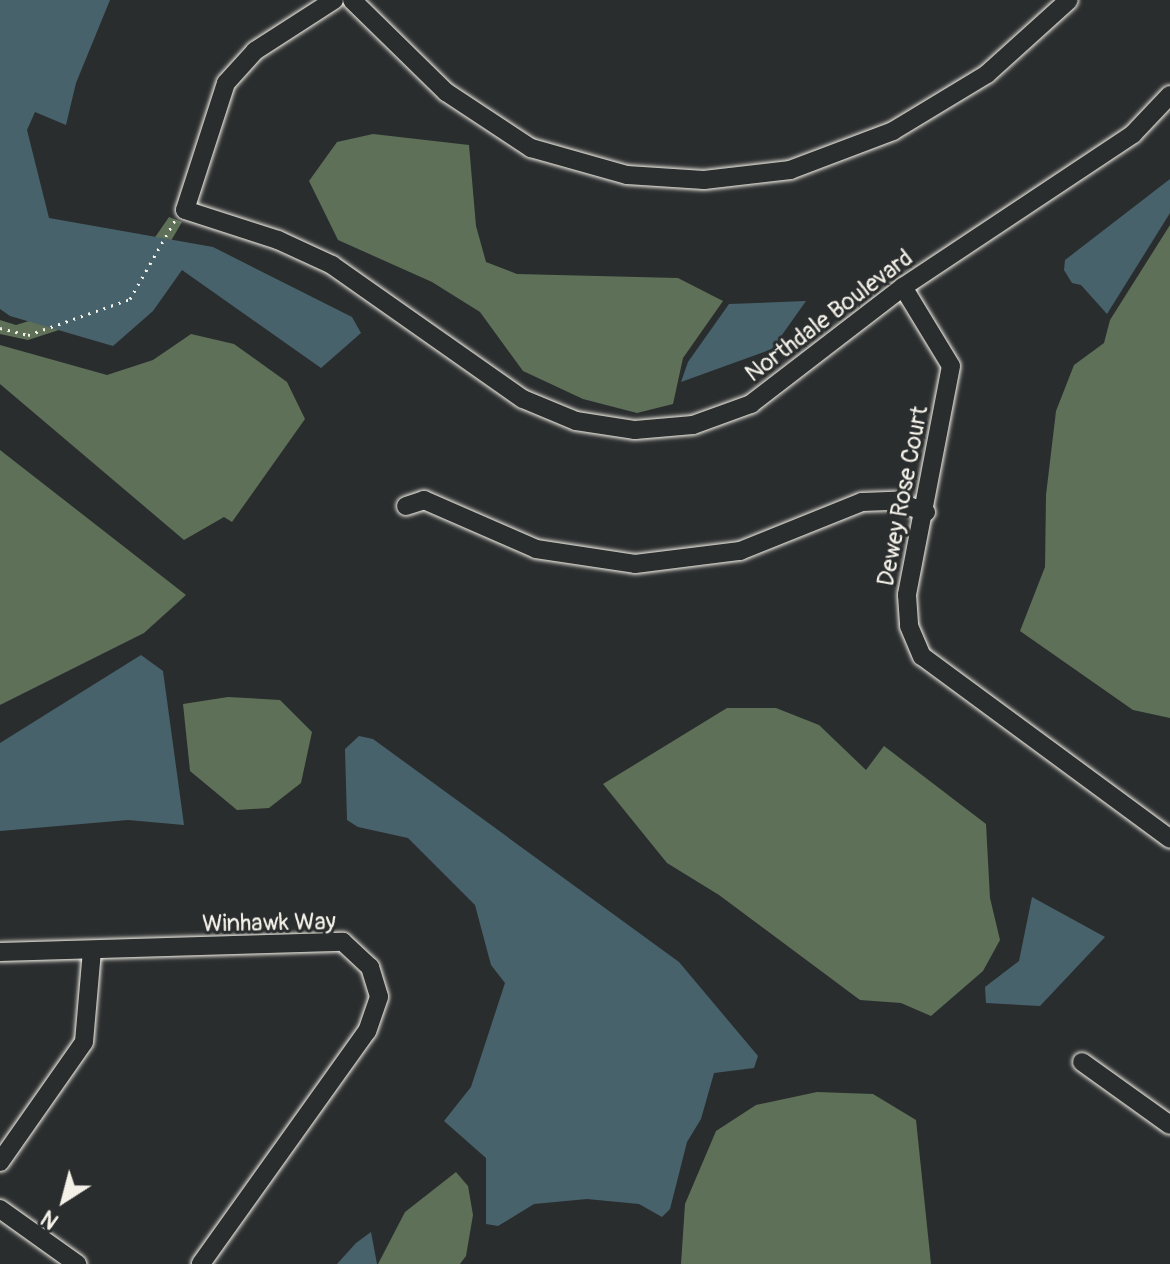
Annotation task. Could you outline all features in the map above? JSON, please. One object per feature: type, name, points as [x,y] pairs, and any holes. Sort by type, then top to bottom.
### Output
[{"type":"street","name":"Northdale Boulevard","points":[[334,0],[255,51],[226,83],[185,210],[278,240],[332,265],[523,399],[576,421],[635,430],[693,425],[751,404],[903,287],[1133,134],[1170,95]]},
{"type":"street","points":[[352,0],[446,92],[531,148],[627,175],[704,180],[790,170],[893,131],[987,74],[1069,0]]},
{"type":"street","name":"Dewey Rose Court","points":[[903,287],[951,366],[926,512],[907,595],[909,626],[922,656],[1170,839]]},
{"type":"street","points":[[406,506],[424,500],[536,549],[635,564],[740,551],[862,502],[895,501],[926,512]]},
{"type":"street","name":"Winhawk Way","points":[[0,952],[343,942],[370,967],[379,997],[367,1031],[201,1264]]},
{"type":"street","points":[[0,1162],[84,1042],[92,951]]},
{"type":"street","points":[[1082,1062],[1170,1125]]},
{"type":"street","points":[[0,1209],[77,1264]]},
{"type":"path","points":[[0,328],[28,335],[130,299],[165,232]]},
{"type":"green space","points":[[373,134],[469,145],[476,226],[486,262],[517,274],[678,278],[723,301],[683,358],[673,404],[637,413],[583,399],[523,371],[480,312],[432,282],[338,240],[309,181],[337,142]]},
{"type":"green space","points":[[169,217],[182,222],[133,306],[28,340],[0,334],[0,320],[16,325],[116,294]]},
{"type":"green space","points":[[1170,225],[1170,718],[1133,710],[1020,631],[1045,567],[1046,495],[1056,411],[1074,365],[1104,343],[1110,320]]},
{"type":"green space","points":[[191,334],[234,344],[287,382],[305,419],[232,522],[224,517],[184,540],[0,384],[0,345],[107,375],[153,360]]},
{"type":"green space","points":[[0,450],[186,595],[144,633],[0,705]]},
{"type":"green space","points":[[228,697],[280,700],[312,732],[301,783],[269,808],[237,810],[190,771],[183,704]]},
{"type":"green space","points":[[727,708],[776,708],[819,725],[866,770],[884,746],[986,824],[990,898],[1000,940],[983,971],[931,1016],[901,1003],[860,1000],[719,895],[667,863],[603,784]]},
{"type":"green space","points":[[817,1092],[873,1094],[916,1120],[931,1264],[681,1264],[685,1204],[716,1131],[756,1105]]},
{"type":"green space","points":[[456,1172],[468,1186],[473,1215],[466,1256],[460,1264],[378,1264],[405,1212]]},
{"type":"water","points":[[0,0],[110,0],[76,83],[66,125],[35,112],[27,130],[49,218],[213,247],[352,317],[361,333],[321,368],[182,270],[153,311],[113,346],[10,316],[0,309]]},
{"type":"water","points":[[1170,179],[1170,213],[1107,314],[1081,285],[1072,283],[1064,270],[1065,260]]},
{"type":"water","points":[[806,301],[772,349],[681,382],[688,362],[729,304]]},
{"type":"water","points":[[141,655],[163,671],[184,825],[128,820],[0,831],[0,743]]},
{"type":"water","points":[[359,736],[373,739],[679,962],[758,1056],[754,1068],[714,1073],[701,1119],[687,1142],[670,1209],[662,1217],[639,1204],[587,1199],[534,1204],[498,1226],[486,1224],[486,1158],[444,1121],[471,1087],[505,983],[491,965],[475,905],[408,838],[358,827],[347,820],[345,749]]},
{"type":"water","points":[[1032,897],[1105,937],[1040,1006],[986,1003],[985,987],[1019,961]]},
{"type":"water","points":[[371,1232],[377,1264],[337,1264],[356,1243]]}]
